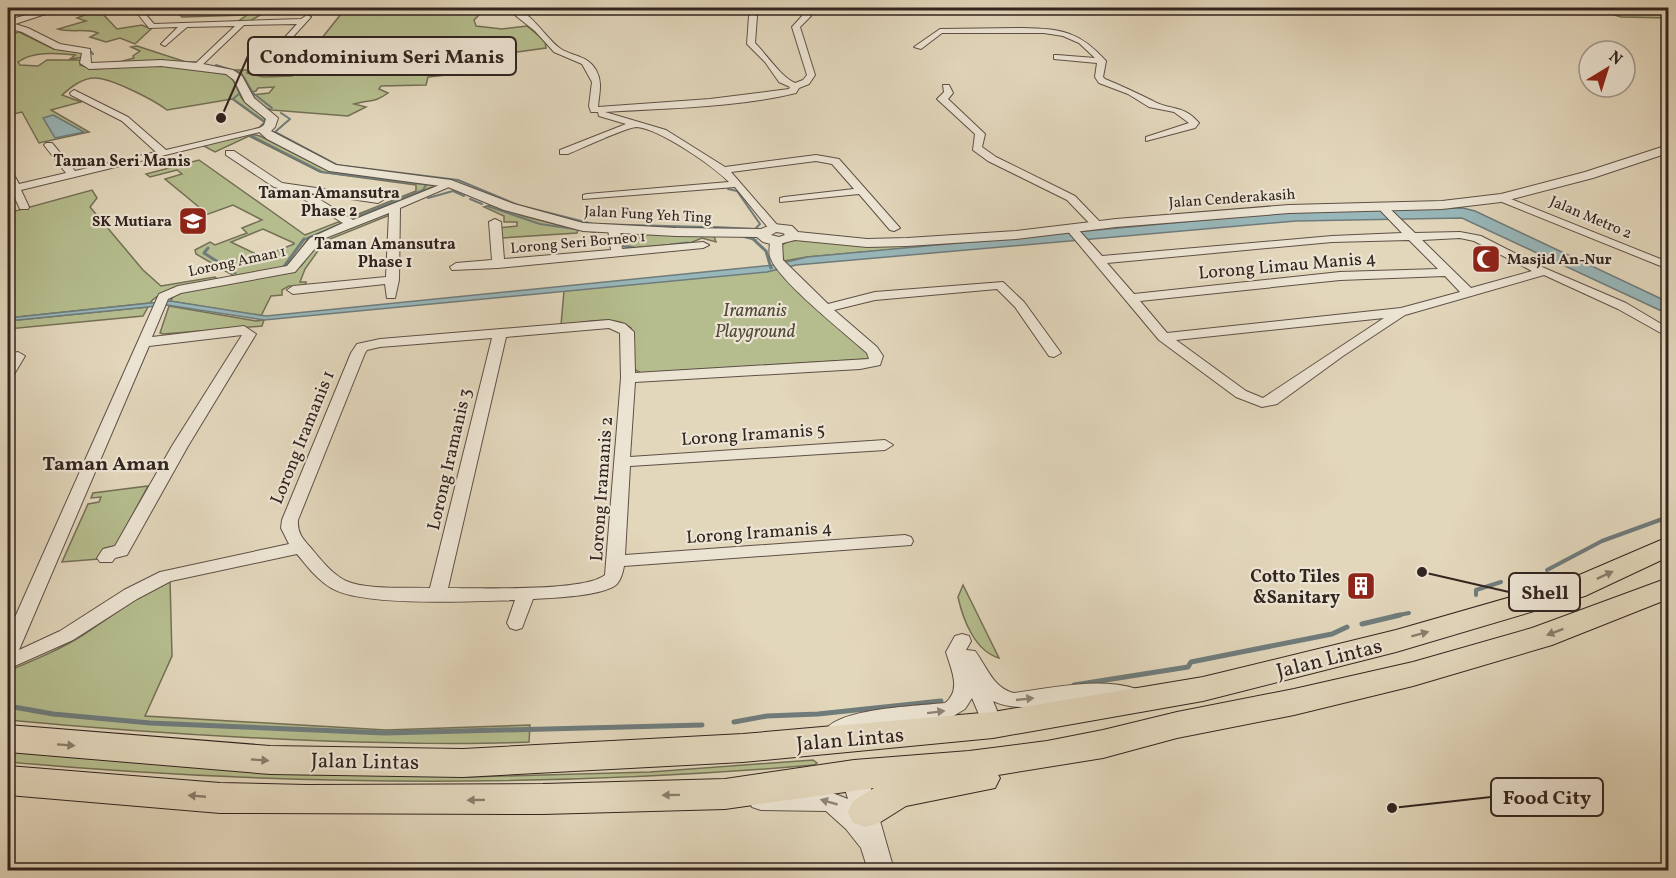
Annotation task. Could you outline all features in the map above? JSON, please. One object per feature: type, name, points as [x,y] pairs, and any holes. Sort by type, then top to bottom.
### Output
[{"type":"highway","name":"Jalan Lintas","points":[[8,739],[270,760],[463,764],[844,741],[993,725],[1214,686],[1396,641],[1574,589],[1668,546]]},
{"type":"highway","name":"Jalan Lintas","points":[[8,782],[220,798],[307,800],[508,800],[725,794],[854,775],[969,765],[1047,754],[1363,686],[1541,637],[1668,588]]},
{"type":"highway","points":[[993,725],[1019,740],[1034,740],[1291,691],[1363,686]]},
{"type":"highway","points":[[463,764],[484,772],[572,771],[704,764],[837,753],[848,758],[854,775]]},
{"type":"highway","points":[[868,826],[890,796],[921,788],[967,782],[1022,766],[1047,754]]},
{"type":"street","points":[[8,24],[60,8]]},
{"type":"street","points":[[136,8],[152,26],[306,18],[259,72]]},
{"type":"street","points":[[177,8],[192,8]]},
{"type":"street","points":[[510,8],[545,35],[552,46],[582,58],[589,65],[596,80],[597,94],[593,103],[594,110],[663,132],[723,170],[738,184],[771,234],[775,255],[781,265],[802,288],[827,308],[876,356],[874,362],[860,365],[628,378]]},
{"type":"street","points":[[614,115],[639,108],[777,95],[793,91],[795,86],[806,82],[811,75],[796,27],[807,16],[795,8]]},
{"type":"street","points":[[753,16],[751,44],[768,60],[782,80],[795,86]]},
{"type":"street","points":[[198,66],[242,23]]},
{"type":"street","points":[[8,24],[58,47],[87,51],[84,63],[89,66],[161,63],[198,66],[229,72],[238,78],[249,100],[272,118],[269,127],[263,130],[17,188]]},
{"type":"street","points":[[1052,32],[1070,24]]},
{"type":"street","points":[[165,44],[184,26]]},
{"type":"street","points":[[918,47],[940,31],[957,33],[1015,30],[1052,32],[1089,44],[1102,61],[1103,70],[1099,77],[1102,81],[1131,92],[1152,105],[1177,110],[1194,123],[1192,126],[1149,139]]},
{"type":"street","points":[[1057,57],[1102,61]]},
{"type":"street","points":[[946,87],[949,93],[942,99],[954,107],[958,115],[980,134],[976,142],[977,148],[992,159],[1071,198],[1097,225]]},
{"type":"street","points":[[74,93],[125,118],[163,153]]},
{"type":"street","points":[[564,152],[635,124]]},
{"type":"street","name":"Jalan Fung Yeh Ting","points":[[263,130],[271,137],[333,168],[451,184],[528,213],[583,227],[771,234]]},
{"type":"street","points":[[49,144],[73,175]]},
{"type":"street","name":"Jalan Cenderakasih","points":[[771,234],[787,229],[792,232],[792,236],[885,243],[1077,234],[1097,225],[1288,210],[1442,205],[1501,198],[1668,151]]},
{"type":"street","points":[[230,153],[278,185],[378,200]]},
{"type":"street","points":[[723,170],[825,158],[835,161],[894,228]]},
{"type":"street","points":[[8,173],[24,207]]},
{"type":"street","name":"Lorong Aman 1","points":[[145,342],[159,304],[166,294],[291,269],[314,240],[451,184]]},
{"type":"street","points":[[587,197],[738,184]]},
{"type":"street","points":[[294,189],[352,224]]},
{"type":"street","points":[[784,200],[861,191]]},
{"type":"street","name":"Jalan Metro 2","points":[[1520,193],[1522,199],[1536,211]]},
{"type":"street","name":"Jalan Metro 2","points":[[1501,198],[1668,266]]},
{"type":"street","points":[[392,295],[395,207]]},
{"type":"street","points":[[1383,208],[1469,293]]},
{"type":"street","points":[[495,222],[498,264]]},
{"type":"street","points":[[615,229],[617,254]]},
{"type":"street","points":[[1077,234],[1164,337],[1241,394],[1262,403],[1272,401],[1338,353],[1402,312]]},
{"type":"street","points":[[1099,260],[1332,238],[1469,236],[1622,306],[1668,333]]},
{"type":"street","name":"Lorong Seri Borneo 1","points":[[456,267],[703,245]]},
{"type":"street","points":[[1164,337],[1402,312],[1533,276],[1543,272],[1542,270]]},
{"type":"street","name":"Lorong Limau Manis 4","points":[[1131,298],[1340,276],[1448,272]]},
{"type":"street","points":[[292,290],[393,280]]},
{"type":"street","points":[[827,308],[875,296],[999,285],[1004,287],[1018,303],[1054,353]]},
{"type":"street","name":"Lorong Iramanis 2","points":[[526,593],[595,587],[609,581],[615,572],[624,462],[628,378],[627,332],[609,324]]},
{"type":"street","name":"Lorong Iramanis 1","points":[[526,593],[437,596],[359,591],[342,587],[330,578],[292,536],[289,528],[290,520],[340,394],[362,347],[380,343],[609,324]]},
{"type":"street","points":[[8,653],[145,342],[232,331],[244,330],[249,333],[180,446],[121,551],[109,553],[106,558]]},
{"type":"street","name":"Lorong Iramanis 3","points":[[437,596],[500,332]]},
{"type":"street","points":[[8,374],[18,356]]},
{"type":"street","name":"Lorong Iramanis 5","points":[[624,462],[885,445]]},
{"type":"street","name":"Lorong Iramanis 4","points":[[616,561],[905,541]]},
{"type":"street","points":[[8,662],[75,631],[151,582],[166,576],[301,547]]},
{"type":"street","points":[[516,623],[526,593]]},
{"type":"street","points":[[820,741],[841,727],[867,721],[950,710],[959,705],[965,685],[955,652],[962,640]]},
{"type":"street","points":[[993,725],[971,672],[968,656],[978,667],[987,688],[1000,699],[1014,700],[1100,691],[1152,697]]},
{"type":"street","points":[[854,775],[881,870]]},
{"type":"street","points":[[725,794],[774,801],[823,798],[839,804],[868,826]]},
{"type":"green space","points":[[213,8],[343,8],[365,14],[379,8],[493,8],[482,12],[474,20],[476,26],[502,29],[527,26],[545,41],[546,48],[510,53],[475,72],[428,77],[426,85],[381,86],[379,89],[388,93],[375,100],[354,104],[366,107],[348,116],[272,110],[262,107],[252,95],[269,93],[274,87],[258,88],[252,92],[244,77],[234,70],[248,70],[247,73],[263,77],[292,76],[312,53],[320,53],[324,49],[314,48],[345,9],[262,14],[250,21],[237,22],[247,15],[182,17],[174,10],[200,9],[201,13],[211,12]]},
{"type":"green space","points":[[1591,8],[1668,8],[1668,18],[1621,17]]},
{"type":"green space","points":[[100,11],[117,29],[142,25],[151,29],[135,44],[120,38],[106,42],[90,37],[98,33],[93,32],[58,29],[86,21],[77,18]]},
{"type":"green space","points":[[19,32],[54,49],[84,52],[84,57],[70,59],[75,55],[32,56],[18,62],[20,65],[38,66],[47,60],[79,60],[82,61],[80,65],[93,69],[160,65],[225,74],[234,81],[244,101],[266,121],[264,122],[232,99],[167,110],[121,85],[90,78],[62,95],[81,102],[51,110],[89,132],[39,143],[22,112],[8,115],[8,35]]},
{"type":"green space","points":[[137,46],[186,62],[196,62],[112,64],[134,58],[133,56],[140,51],[131,47]]},
{"type":"green space","points":[[250,134],[260,136],[325,169],[433,185],[354,219],[351,217],[416,191],[416,185],[320,172],[249,136],[215,152],[202,145]]},
{"type":"green space","points":[[199,160],[305,235],[338,222],[341,224],[308,239],[287,267],[234,276],[196,254],[195,250],[210,242],[215,245],[247,233],[242,228],[262,220],[233,205],[200,217],[197,215],[205,212],[165,179],[182,174],[177,170],[150,177],[146,174]],"holes":[[[263,229],[294,243],[262,257],[231,242]]]},
{"type":"green space","points":[[92,190],[97,198],[90,207],[143,270],[161,286],[215,277],[218,280],[171,290],[150,303],[8,318],[8,213]]},
{"type":"green space","points":[[491,205],[578,230],[577,233],[502,238],[499,228],[517,226],[517,222],[504,222],[504,216],[484,207]]},
{"type":"green space","points":[[388,213],[390,215],[325,241],[305,269],[300,282],[306,282],[305,286],[289,286],[282,290],[282,295],[271,296],[261,316],[170,301],[176,293],[292,271],[301,266],[322,238]]},
{"type":"green space","points":[[1068,231],[1071,234],[807,257],[784,261],[780,246],[799,239],[856,245]]},
{"type":"green space","points":[[629,233],[714,236],[716,242],[702,238],[690,243],[630,248],[625,246],[624,238]]},
{"type":"green space","name":"Iramanis Playground","points":[[778,269],[867,351],[870,357],[868,359],[641,373],[632,368],[631,328],[616,321],[607,320],[561,325],[564,291]]},
{"type":"green space","points":[[169,306],[256,321],[264,320],[262,326],[163,334],[160,333]]},
{"type":"green space","points":[[148,307],[143,316],[8,329],[8,321]]},
{"type":"green space","points":[[148,486],[116,546],[105,548],[99,559],[62,562],[88,504],[99,502],[101,497],[91,498],[93,493]]},
{"type":"green space","points":[[170,580],[172,656],[145,716],[386,730],[530,725],[529,742],[350,742],[126,730],[8,720],[8,671],[83,635],[136,599]]},
{"type":"green space","points":[[963,585],[999,658],[983,649],[971,634],[958,597]]},
{"type":"green space","points":[[8,749],[408,770],[468,777],[650,772],[813,760],[817,763],[612,778],[310,780],[109,770],[8,762]]},
{"type":"water","points":[[53,115],[84,132],[55,138],[43,118]]},
{"type":"water","points":[[1463,208],[1475,211],[1668,302],[1668,314],[1462,218],[1296,221],[796,265],[767,272],[264,320],[167,305],[8,321],[8,318],[170,301],[266,316],[774,265],[807,257],[1291,212]]},
{"type":"waterway","points":[[90,51],[93,54]]},
{"type":"waterway","points":[[216,65],[241,73],[253,93],[272,108]]},
{"type":"waterway","points":[[231,76],[240,93],[233,99],[265,122],[260,127]]},
{"type":"waterway","points":[[281,113],[290,119],[275,132],[337,165],[458,180],[518,205],[593,224],[705,227]]},
{"type":"waterway","points":[[250,135],[322,172],[430,185]]},
{"type":"waterway","points":[[356,217],[423,190],[426,185]]},
{"type":"waterway","points":[[714,227],[755,229],[760,224],[737,191],[728,189]]},
{"type":"waterway","points":[[428,198],[453,191],[464,196]]},
{"type":"waterway","points":[[470,199],[482,204]]},
{"type":"waterway","points":[[487,206],[540,224],[595,232]]},
{"type":"waterway","points":[[303,240],[338,225]]},
{"type":"waterway","points":[[623,239],[631,233]]},
{"type":"waterway","points":[[744,237],[753,239]]},
{"type":"waterway","points":[[623,239],[624,246],[634,248]]},
{"type":"waterway","points":[[753,239],[766,251],[771,268]]},
{"type":"waterway","points":[[283,268],[303,240]]},
{"type":"waterway","points":[[671,245],[688,243]]},
{"type":"waterway","points":[[208,248],[204,253],[235,273]]},
{"type":"waterway","points":[[1547,570],[1602,541],[1668,517]]},
{"type":"waterway","points":[[1476,595],[1476,590],[1501,582]]},
{"type":"waterway","points":[[1394,616],[1409,613]]},
{"type":"waterway","points":[[1362,624],[1400,615]]},
{"type":"waterway","points":[[1074,685],[1188,667],[1191,662],[1332,634],[1347,627]]},
{"type":"waterway","points":[[734,722],[767,716],[818,714],[941,701]]},
{"type":"waterway","points":[[8,706],[53,714],[150,723],[385,733],[702,725]]},
{"type":"place","name":"Condominium Seri Manis","points":[[221,118]]},
{"type":"place","name":"SK Mutiara","points":[[193,221]]},
{"type":"place","name":"Masjid An-Nur","points":[[1486,259]]},
{"type":"place","name":"Shell","points":[[1422,572]]},
{"type":"place","name":"Cotto Tiles &Sanitary","points":[[1361,586]]},
{"type":"place","name":"Food City","points":[[1392,808]]},
{"type":"district","name":"Taman Seri Manis","points":[[122,160]]},
{"type":"district","name":"Taman Amansutra Phase 2","points":[[329,201]]},
{"type":"district","name":"Taman Amansutra Phase 1","points":[[385,252]]},
{"type":"district","name":"Taman Aman","points":[[106,463]]}]
